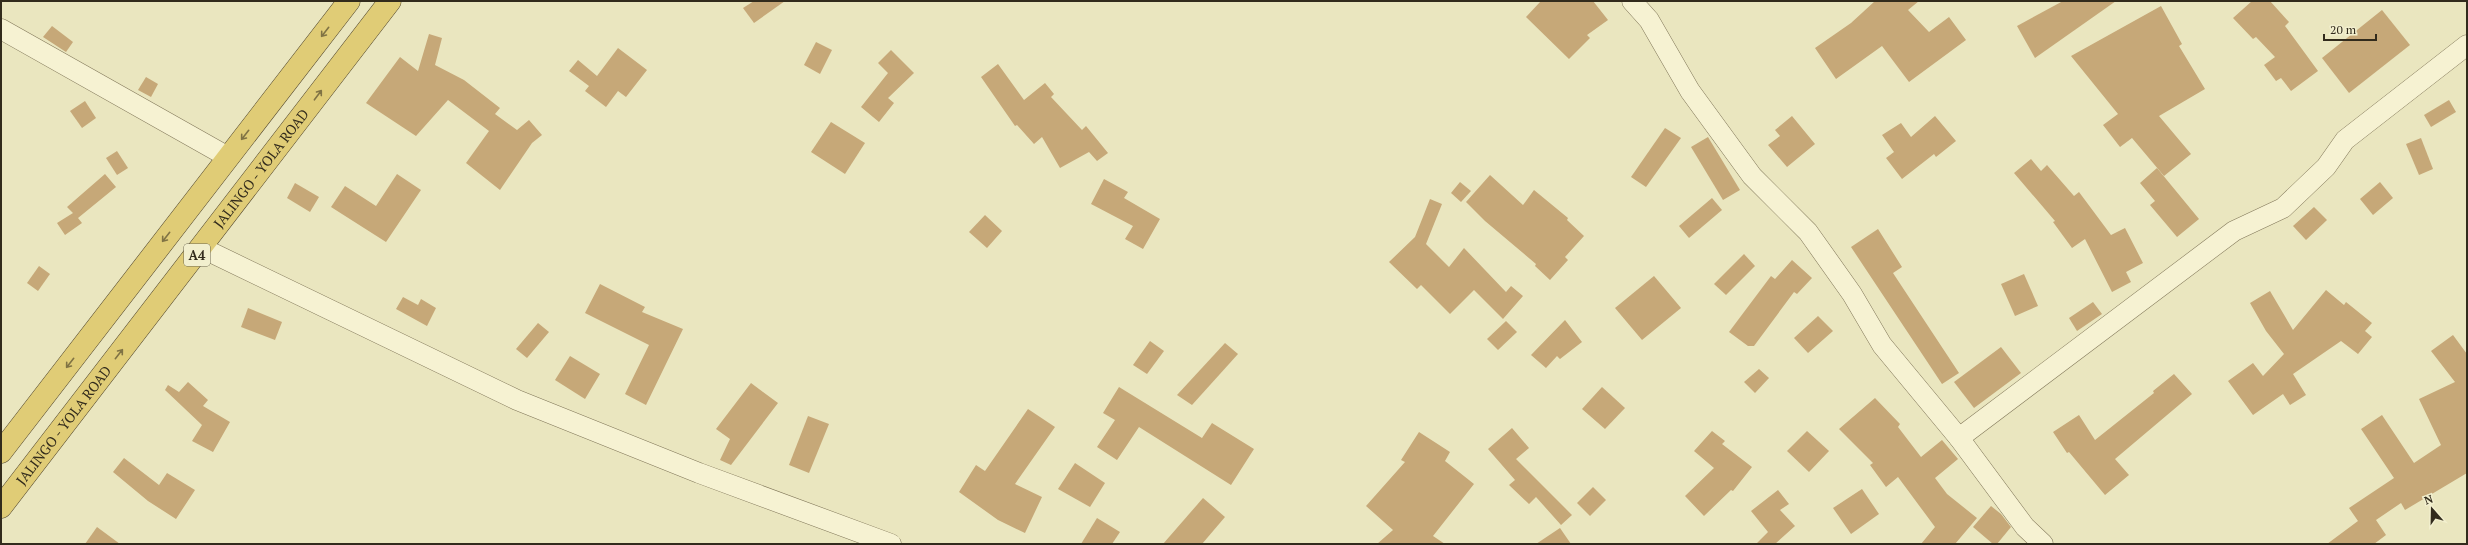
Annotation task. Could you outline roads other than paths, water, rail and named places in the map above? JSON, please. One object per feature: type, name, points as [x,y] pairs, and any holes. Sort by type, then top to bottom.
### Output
[{"type":"highway","name":"A4","points":[[1,452],[349,1]]},
{"type":"highway","name":"JALINGO - YOLA ROAD","points":[[1,507],[202,248],[390,1]]},
{"type":"street","points":[[1632,1],[1649,20],[1690,91],[1752,176],[1808,232],[1852,294],[1882,345],[1959,438],[2025,527],[2043,544]]},
{"type":"street","points":[[1,29],[228,157]]},
{"type":"street","points":[[1959,438],[2234,232],[2283,208],[2326,167],[2345,140],[2467,45]]},
{"type":"street","points":[[202,248],[517,400],[699,473],[891,544]]}]
